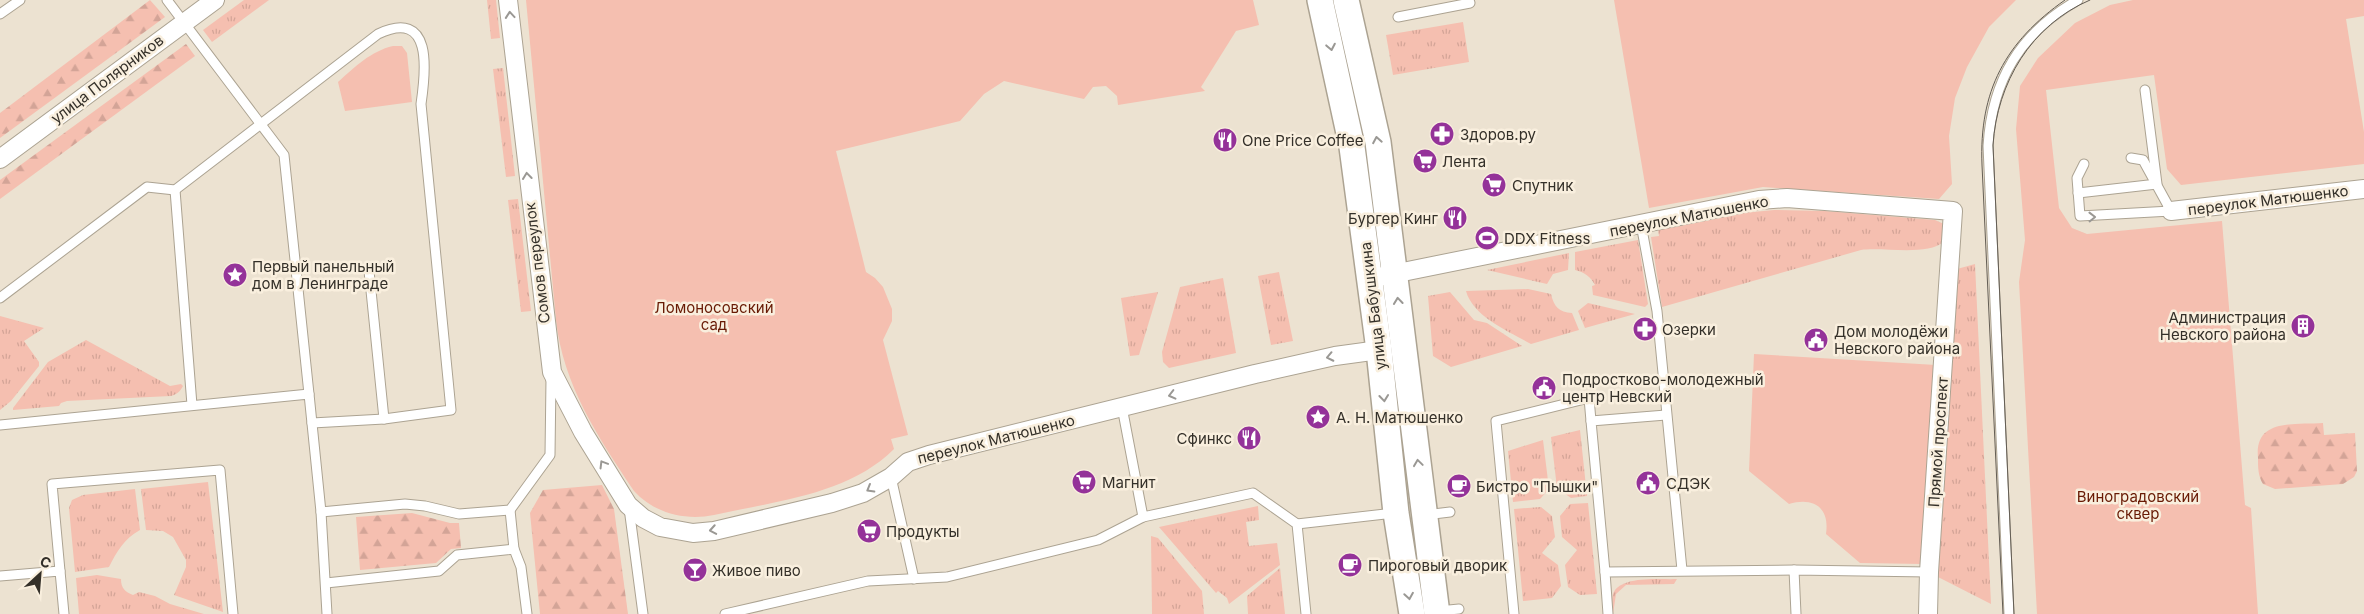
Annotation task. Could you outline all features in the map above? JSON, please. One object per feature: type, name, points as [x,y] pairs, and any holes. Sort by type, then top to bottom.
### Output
[{"type":"street","name":"улица Полярников","points":[[0,159],[214,0]]},
{"type":"street","name":"Сомов переулок","points":[[508,0],[552,372],[583,432],[628,505]]},
{"type":"street","name":"улица Бабушкина","points":[[1320,0],[1352,147],[1379,350],[1396,513],[1412,614]]},
{"type":"street","name":"улица Бабушкина","points":[[1346,0],[1378,142],[1425,515],[1444,611]]},
{"type":"street","name":"переулок Матюшенко","points":[[2171,211],[2364,189]]},
{"type":"street","name":"переулок Матюшенко","points":[[1370,279],[1760,200],[1787,198],[1953,210]]},
{"type":"street","name":"Прямой проспект","points":[[1928,614],[1929,572],[1953,210]]},
{"type":"street","name":"переулок Матюшенко","points":[[628,505],[643,518],[660,527],[693,533],[714,531],[832,503],[863,493],[891,477],[908,462],[929,454],[1335,356],[1379,350]]},
{"type":"lane","points":[[0,14],[20,0]]},
{"type":"lane","points":[[167,0],[284,155],[321,512],[328,614]]},
{"type":"lane","points":[[1398,17],[1470,3],[1469,0]]},
{"type":"lane","points":[[2009,614],[1988,146],[1989,125],[1997,92],[2020,49],[2039,28],[2078,0]]},
{"type":"lane","points":[[0,298],[147,187],[175,190],[378,34],[392,27],[405,27],[416,32],[421,40],[425,76],[421,104],[451,410],[384,420],[312,423]]},
{"type":"lane","points":[[2145,90],[2158,184]]},
{"type":"lane","points":[[2084,164],[2077,178],[2080,216],[2171,211],[2158,184],[2143,160],[2131,158]]},
{"type":"lane","points":[[2078,193],[2158,184]]},
{"type":"lane","points":[[175,190],[192,405]]},
{"type":"lane","points":[[1641,224],[1657,312],[1682,570]]},
{"type":"lane","points":[[369,271],[384,420]]},
{"type":"lane","points":[[527,614],[521,567],[514,549],[510,510],[550,455],[552,372]]},
{"type":"lane","points":[[0,425],[308,394]]},
{"type":"lane","points":[[1514,614],[1496,421],[1588,398],[1608,614]]},
{"type":"lane","points":[[1122,407],[1143,517]]},
{"type":"lane","points":[[1591,421],[1666,415]]},
{"type":"lane","points":[[64,614],[52,484],[220,470],[233,614]]},
{"type":"lane","points":[[891,477],[914,579]]},
{"type":"lane","points":[[725,614],[868,581],[947,577],[1098,540],[1143,517],[1253,492],[1298,524],[1396,513]]},
{"type":"lane","points":[[321,512],[405,504],[425,506],[460,514],[510,510]]},
{"type":"lane","points":[[628,505],[643,614]]},
{"type":"lane","points":[[1425,515],[1450,512]]},
{"type":"lane","points":[[1298,524],[1306,614]]},
{"type":"lane","points":[[326,583],[439,571],[456,555],[514,549]]},
{"type":"lane","points":[[1794,570],[1796,614]]},
{"type":"lane","points":[[1605,572],[1794,570],[1929,572]]},
{"type":"lane","points":[[0,576],[60,571]]},
{"type":"green space","points":[[150,0],[165,17],[0,138],[0,113]]},
{"type":"green space","points":[[244,0],[269,0],[212,42],[203,30]]},
{"type":"green space","points":[[487,0],[496,0],[500,38],[491,39]]},
{"type":"green space","name":"Ломоносовский сад","points":[[526,0],[1253,0],[1259,25],[1236,31],[1201,87],[1205,91],[1118,105],[1117,96],[1106,86],[1093,87],[1084,99],[1004,81],[984,94],[960,121],[836,151],[866,272],[883,287],[892,309],[892,321],[883,340],[908,435],[891,439],[894,449],[876,464],[855,477],[833,486],[786,500],[703,517],[692,517],[671,514],[660,510],[642,499],[634,491],[584,410],[566,367],[556,320]]},
{"type":"green space","points":[[1614,0],[2016,0],[1989,27],[1967,67],[1955,98],[1949,136],[1952,184],[1939,199],[1763,187],[1649,208]]},
{"type":"green space","name":"Виноградовский сквер","points":[[2133,0],[2364,0],[2364,16],[2346,19],[2364,132],[2364,164],[2181,185],[2167,169],[2154,75],[2046,90],[2059,208],[2072,228],[2087,234],[2222,221],[2245,505],[2251,508],[2258,614],[2037,614],[2019,282],[2025,240],[2016,129],[2020,86],[2038,58],[2075,23],[2110,5]]},
{"type":"green space","points":[[1463,22],[1469,62],[1393,75],[1386,35]]},
{"type":"green space","points":[[186,44],[195,56],[0,199],[0,180]]},
{"type":"green space","points":[[393,46],[402,46],[407,53],[412,102],[345,111],[338,82],[370,56]]},
{"type":"green space","points":[[503,68],[515,176],[506,177],[493,69]]},
{"type":"green space","points":[[518,199],[531,311],[521,312],[508,200]]},
{"type":"green space","points":[[1774,210],[1825,211],[1935,220],[1944,224],[1943,242],[1927,249],[1861,250],[1662,307],[1651,237],[1659,236],[1658,230],[1743,213]]},
{"type":"green space","points":[[1638,240],[1648,304],[1645,307],[1593,295],[1592,286],[1595,285],[1593,282],[1587,275],[1575,270],[1575,252]]},
{"type":"green space","points":[[1569,253],[1568,270],[1553,274],[1547,284],[1487,270]]},
{"type":"green space","points":[[1975,264],[1991,604],[1938,577],[1957,269]]},
{"type":"green space","points":[[1279,272],[1293,341],[1271,345],[1258,276]]},
{"type":"green space","points":[[1223,278],[1236,353],[1169,368],[1163,362],[1162,352],[1180,287]]},
{"type":"green space","points":[[1528,289],[1551,294],[1558,308],[1572,313],[1579,330],[1531,344],[1484,316],[1476,309],[1466,291]]},
{"type":"green space","points":[[1158,292],[1139,355],[1130,356],[1121,298]]},
{"type":"green space","points":[[1450,292],[1474,320],[1487,323],[1522,346],[1451,367],[1433,356],[1428,296]]},
{"type":"green space","points":[[1588,303],[1635,314],[1585,328],[1578,311]]},
{"type":"green space","points":[[0,316],[44,328],[24,341],[39,362],[39,366],[11,401],[0,410]]},
{"type":"green space","points":[[86,340],[170,386],[181,384],[183,386],[181,390],[171,396],[67,401],[59,406],[13,410],[48,362]]},
{"type":"green space","points":[[1754,354],[1936,365],[1923,564],[1860,563],[1826,534],[1827,525],[1825,517],[1818,506],[1805,502],[1789,504],[1749,471]]},
{"type":"green space","points":[[2323,423],[2324,435],[2355,433],[2357,471],[2354,477],[2343,484],[2275,489],[2263,484],[2259,475],[2258,461],[2258,445],[2262,436],[2278,426]]},
{"type":"green space","points":[[1580,430],[1587,496],[1571,498],[1557,488],[1551,437]]},
{"type":"green space","points":[[1543,440],[1549,489],[1540,499],[1513,502],[1508,451]]},
{"type":"green space","points":[[208,482],[223,612],[174,595],[186,567],[186,560],[173,537],[163,531],[146,530],[141,489]]},
{"type":"green space","points":[[602,485],[614,509],[628,614],[540,614],[530,513],[543,490]]},
{"type":"green space","points":[[135,489],[140,530],[122,546],[109,567],[75,572],[69,508],[72,500],[83,495]]},
{"type":"green space","points":[[1588,503],[1597,594],[1580,595],[1568,587],[1565,565],[1577,550],[1562,537],[1560,516],[1570,504]]},
{"type":"green space","points":[[1258,506],[1259,520],[1246,522],[1249,546],[1277,543],[1280,565],[1229,604],[1227,598],[1218,591],[1216,593],[1159,527]]},
{"type":"green space","points":[[1541,507],[1552,516],[1555,537],[1542,553],[1558,565],[1561,586],[1552,598],[1523,601],[1514,509]]},
{"type":"green space","points":[[412,513],[450,523],[459,523],[461,548],[451,549],[436,563],[360,570],[356,517]]},
{"type":"green space","points":[[1151,536],[1158,538],[1202,591],[1204,614],[1152,614]]},
{"type":"green space","points":[[1280,568],[1285,614],[1248,614],[1247,596]]},
{"type":"green space","points":[[97,575],[121,579],[124,589],[133,595],[139,592],[155,596],[170,604],[204,614],[79,614],[76,578]]},
{"type":"green space","points":[[1677,579],[1674,584],[1626,585],[1616,594],[1613,614],[1613,594],[1617,588],[1624,584],[1642,580]]},
{"type":"tram line","points":[[2003,614],[1982,138],[1985,114],[1991,91],[2000,70],[2026,33],[2065,0]]},
{"type":"tram line","points":[[2014,614],[1993,145],[1996,122],[2002,100],[2010,78],[2021,59],[2034,41],[2051,24],[2069,11],[2090,0]]},
{"type":"place","name":"Здоров.ру","points":[[1442,134]]},
{"type":"place","name":"One Price Coffee","points":[[1225,140]]},
{"type":"place","name":"Лента","points":[[1425,161]]},
{"type":"place","name":"Спутник","points":[[1494,185]]},
{"type":"place","name":"Бургер Кинг","points":[[1455,218]]},
{"type":"place","name":"DDX Fitness","points":[[1487,238]]},
{"type":"place","name":"Первый панельный дом в Ленинграде","points":[[235,275]]},
{"type":"place","name":"Администрация Невского района","points":[[2303,326]]},
{"type":"place","name":"Озерки","points":[[1645,329]]},
{"type":"place","name":"Дом молодёжи Невского района","points":[[1816,340]]},
{"type":"place","name":"Подростково-молодежный центр Невский","points":[[1544,388]]},
{"type":"place","name":"А. Н. Матюшенко","points":[[1318,417]]},
{"type":"place","name":"Сфинкс","points":[[1249,438]]},
{"type":"place","name":"Магнит","points":[[1084,482]]},
{"type":"place","name":"СДЭК","points":[[1648,483]]},
{"type":"place","name":"Бистро \"Пышки\"","points":[[1459,486]]},
{"type":"place","name":"Продукты","points":[[869,531]]},
{"type":"place","name":"Пироговый дворик","points":[[1350,565]]},
{"type":"place","name":"Живое пиво","points":[[695,570]]}]
